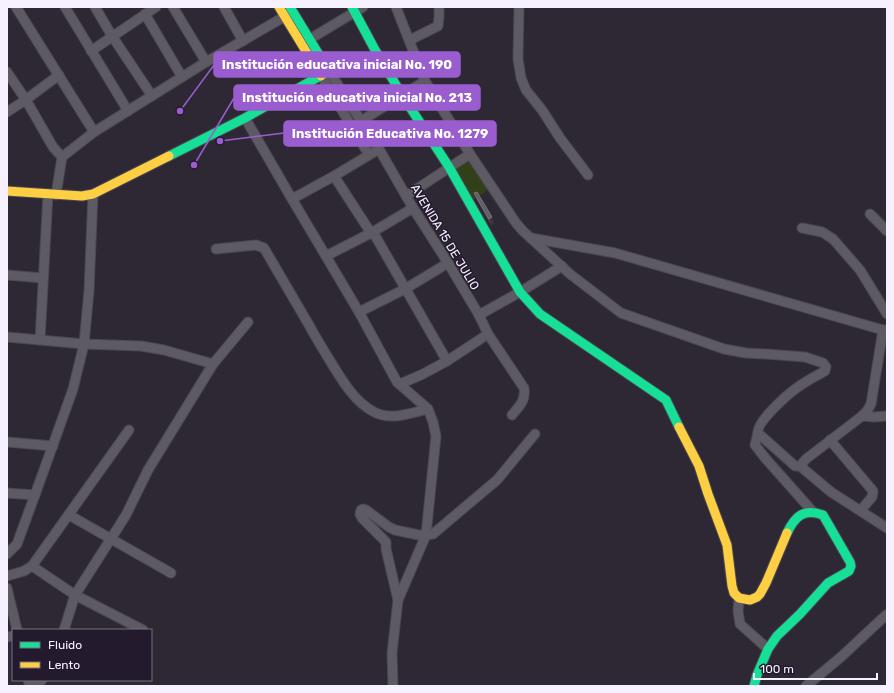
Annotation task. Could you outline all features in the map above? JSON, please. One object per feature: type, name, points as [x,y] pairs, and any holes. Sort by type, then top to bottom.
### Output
[{"type":"street","points":[[16,7],[94,132]]},
{"type":"street","points":[[65,7],[128,111]]},
{"type":"street","points":[[94,7],[152,96]]},
{"type":"street","points":[[91,51],[156,7]]},
{"type":"street","points":[[173,7],[206,62]]},
{"type":"street","points":[[224,7],[243,41]]},
{"type":"street","name":"AVENIDA 15 DE JULIO","points":[[279,7],[289,12],[310,39],[325,74],[361,121],[379,149],[413,208],[479,315],[488,334],[524,388],[524,399],[512,415]]},
{"type":"street","points":[[396,7],[425,81],[470,154],[516,223],[570,274],[627,316],[724,349],[746,353],[805,357],[823,363],[826,367],[825,371],[798,387],[765,417],[758,428],[755,445],[813,512]]},
{"type":"street","points":[[410,40],[438,26],[439,7]]},
{"type":"street","points":[[519,7],[518,58],[521,78],[526,90],[588,175]]},
{"type":"street","points":[[310,39],[357,9],[374,48],[402,95],[449,167],[520,292],[540,314],[666,400],[673,417],[696,458],[729,551],[730,577],[734,592],[739,598],[747,601],[758,596],[767,581],[796,518],[803,513],[813,512],[823,515],[850,562],[850,569],[828,583],[800,614],[776,636],[768,649],[754,686]]},
{"type":"street","points":[[40,340],[43,278],[52,194],[62,157],[94,132],[289,12]]},
{"type":"street","name":"AVENIDA 15 DE JULIO","points":[[289,12],[369,155]]},
{"type":"street","points":[[145,14],[182,77]]},
{"type":"street","points":[[7,72],[26,100],[53,147],[62,157]]},
{"type":"street","points":[[7,191],[82,196],[93,194],[245,118],[325,74]]},
{"type":"street","points":[[7,112],[26,100],[58,75]]},
{"type":"street","points":[[361,121],[425,81]]},
{"type":"street","points":[[245,118],[359,312],[397,382],[428,409],[433,422],[436,436],[426,535],[398,600],[392,653],[393,686]]},
{"type":"street","points":[[292,199],[379,149]]},
{"type":"street","points":[[406,196],[470,154]]},
{"type":"street","points":[[334,176],[372,233],[446,361]]},
{"type":"street","points":[[7,554],[17,544],[53,446],[72,389],[84,344],[89,290],[93,194]]},
{"type":"street","points":[[326,256],[372,233],[413,208]]},
{"type":"street","points":[[870,214],[887,231]]},
{"type":"street","points":[[802,228],[822,232],[833,239],[860,270],[887,314]]},
{"type":"street","points":[[531,238],[616,253],[885,330],[871,404],[867,411],[806,459],[800,466]]},
{"type":"street","points":[[216,249],[256,245],[264,248],[344,384],[356,398],[375,413],[398,416],[428,409]]},
{"type":"street","points":[[359,312],[405,289],[448,264]]},
{"type":"street","points":[[479,315],[562,266]]},
{"type":"street","points":[[7,275],[43,278]]},
{"type":"street","points":[[64,629],[75,595],[126,515],[148,470],[213,364],[248,322]]},
{"type":"street","points":[[400,384],[423,374],[446,361],[488,334]]},
{"type":"street","points":[[7,337],[84,344],[142,346],[164,350],[213,364]]},
{"type":"street","points":[[862,416],[887,416]]},
{"type":"street","points":[[7,576],[32,566],[129,430]]},
{"type":"street","points":[[758,433],[792,464],[795,466],[800,466],[831,492],[887,528]]},
{"type":"street","points":[[398,600],[386,548],[386,542],[360,516],[360,511],[363,509],[366,510],[395,530],[426,535],[432,534],[498,480],[535,434]]},
{"type":"street","points":[[830,440],[873,491],[872,497],[861,510]]},
{"type":"street","points":[[7,442],[53,446]]},
{"type":"street","points":[[7,493],[35,495]]},
{"type":"street","points":[[69,515],[171,573]]},
{"type":"street","points":[[32,566],[75,595],[141,629]]},
{"type":"street","points":[[7,588],[17,629]]},
{"type":"street","points":[[739,598],[738,611],[740,624],[768,649]]},
{"type":"street","points":[[806,686],[841,657],[886,615]]},
{"type":"green space","points":[[470,159],[488,190],[472,201],[454,170]]},
{"type":"building","points":[[477,192],[492,217],[489,219],[474,193]]},
{"type":"traffic: fast","points":[[169,156],[245,118],[329,71],[290,7]]},
{"type":"traffic: fast","points":[[352,7],[402,95],[449,167],[520,292],[540,314],[666,400],[679,427]]},
{"type":"traffic: fast","points":[[754,686],[768,649],[777,636],[800,614],[828,583],[849,571],[851,566],[823,515],[810,512],[805,513],[793,522],[787,533]]},
{"type":"traffic: slow","points":[[279,7],[321,76]]},
{"type":"traffic: slow","points":[[7,191],[82,196],[93,194],[169,156]]},
{"type":"traffic: slow","points":[[679,427],[699,466],[727,545],[732,586],[734,593],[739,598],[750,600],[760,594],[787,533]]},
{"type":"place","name":"Institución educativa inicial No. 190","points":[[180,111]]},
{"type":"place","name":"Institución Educativa No. 1279","points":[[220,141]]},
{"type":"place","name":"Institución educativa inicial No. 213","points":[[194,165]]}]
